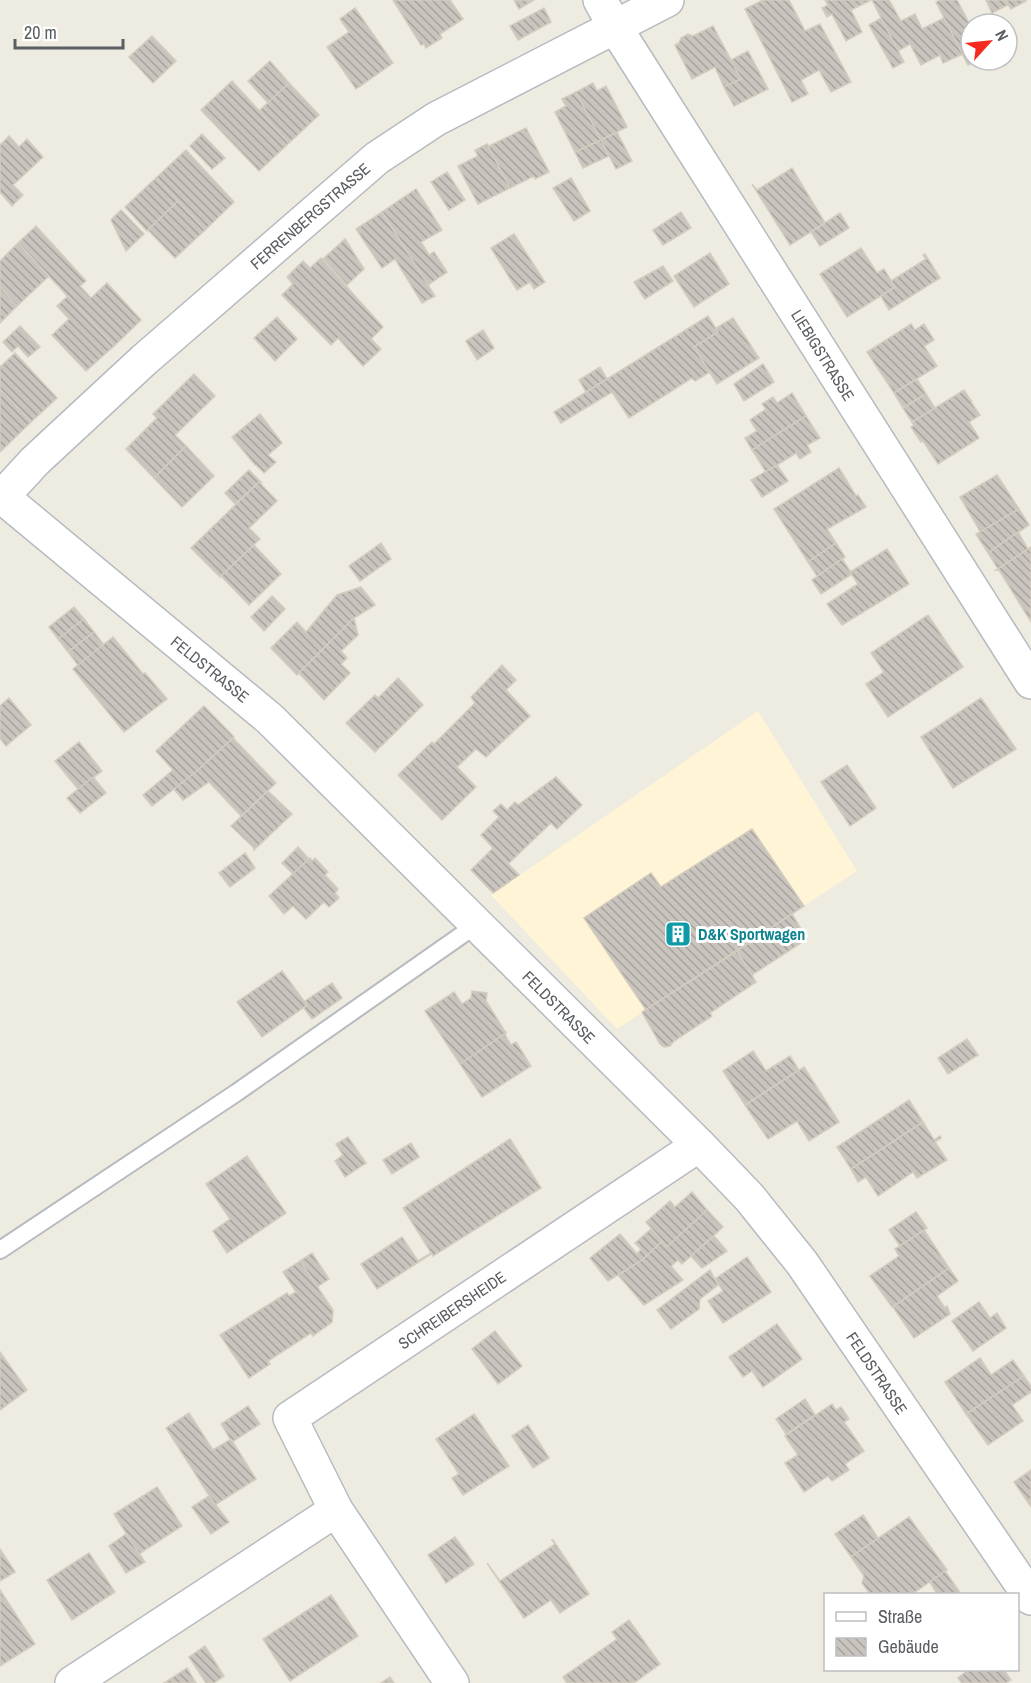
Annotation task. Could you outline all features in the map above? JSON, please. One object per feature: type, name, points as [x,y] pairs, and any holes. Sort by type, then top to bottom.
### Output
[{"type":"street","name":"FERRENBERGSTRASSE","points":[[1,497],[34,461],[144,360],[376,158],[608,14],[667,0]]},
{"type":"street","name":"LIEBIGSTRASSE","points":[[608,14],[1031,682]]},
{"type":"street","name":"FELDSTRASSE","points":[[1,497],[270,718],[749,1197],[802,1263],[1027,1585]]},
{"type":"street","name":"SCHREIBERSHEIDE","points":[[452,1683],[336,1510],[290,1418],[699,1145]]},
{"type":"street","points":[[72,1683],[336,1510]]},
{"type":"lane","points":[[0,1250],[236,1093],[476,925]]},
{"type":"shaded area","points":[[758,711],[857,871],[617,1029],[491,895]]},
{"type":"building","points":[[393,0],[450,0],[463,19],[440,34],[442,38],[426,48],[424,44],[421,45]]},
{"type":"building","points":[[514,0],[534,0],[519,9]]},
{"type":"building","points":[[763,0],[789,0],[805,31],[820,24],[851,82],[831,92],[819,70],[801,80],[808,94],[792,102],[745,9]]},
{"type":"building","points":[[825,0],[871,0],[851,10],[862,32],[846,41],[832,14],[827,17],[822,8],[828,5]]},
{"type":"building","points":[[872,0],[889,0],[901,21],[915,14],[922,29],[944,18],[959,46],[959,56],[943,63],[940,55],[921,65],[910,44],[898,51]]},
{"type":"building","points":[[957,0],[963,12],[959,12],[959,47],[936,2]]},
{"type":"building","points":[[986,0],[1005,0],[1008,5],[992,12]]},
{"type":"building","points":[[1005,0],[1026,0],[1026,1],[1011,9]]},
{"type":"building","points":[[355,8],[393,63],[356,89],[327,47],[349,32],[340,19]]},
{"type":"building","points":[[544,8],[551,22],[518,40],[510,26]]},
{"type":"building","points":[[881,18],[904,62],[893,68],[869,25]]},
{"type":"building","points":[[713,26],[741,79],[724,87],[715,67],[692,79],[675,45],[688,34],[693,36]]},
{"type":"building","points":[[152,36],[176,61],[153,83],[129,57]]},
{"type":"building","points":[[748,51],[768,89],[734,106],[724,87],[741,79],[731,60]]},
{"type":"building","points":[[270,61],[289,83],[268,103],[248,81]]},
{"type":"building","points":[[232,81],[289,143],[259,171],[201,110]]},
{"type":"building","points":[[289,83],[319,115],[289,143],[259,111]]},
{"type":"building","points":[[593,83],[597,91],[606,86],[627,127],[601,140],[576,92]]},
{"type":"building","points":[[576,92],[601,140],[575,152],[555,112],[566,106],[562,99]]},
{"type":"building","points":[[526,128],[549,172],[535,179],[534,176],[510,188],[487,144],[489,146]]},
{"type":"building","points":[[617,132],[632,161],[616,169],[601,140]]},
{"type":"building","points":[[202,134],[225,158],[212,169],[190,146]]},
{"type":"building","points":[[9,136],[19,147],[27,139],[43,157],[13,185],[23,195],[12,206],[0,192],[0,145]]},
{"type":"building","points":[[601,140],[609,156],[583,168],[575,152]]},
{"type":"building","points":[[487,144],[510,188],[478,204],[458,166],[478,156],[475,150]]},
{"type":"building","points":[[186,150],[234,202],[205,230],[156,178]]},
{"type":"building","points":[[792,168],[825,223],[790,245],[752,184],[757,190]]},
{"type":"building","points":[[447,172],[465,200],[449,210],[431,182]]},
{"type":"building","points":[[156,178],[178,201],[147,231],[125,207]]},
{"type":"building","points":[[571,178],[590,211],[574,221],[553,188]]},
{"type":"building","points":[[416,189],[442,230],[421,242],[429,255],[434,252],[447,272],[428,285],[382,212]]},
{"type":"building","points":[[178,201],[205,230],[175,258],[148,230]]},
{"type":"building","points":[[121,210],[144,234],[126,251],[111,220]]},
{"type":"building","points":[[382,212],[435,296],[422,303],[395,259],[382,268],[356,229]]},
{"type":"building","points":[[681,212],[691,228],[663,245],[653,230]]},
{"type":"building","points":[[840,213],[849,228],[820,246],[811,232]]},
{"type":"building","points":[[36,226],[86,281],[80,286],[91,298],[107,283],[141,320],[114,346],[18,243]]},
{"type":"building","points":[[514,234],[545,282],[534,289],[530,282],[517,290],[491,248]]},
{"type":"building","points":[[345,239],[364,269],[347,285],[323,259]]},
{"type":"building","points":[[18,243],[49,276],[17,306],[0,287],[0,261]]},
{"type":"building","points":[[861,248],[877,273],[884,269],[895,287],[847,317],[820,274]]},
{"type":"building","points":[[710,253],[729,284],[694,307],[674,276]]},
{"type":"building","points":[[925,254],[940,278],[889,310],[881,296],[895,287],[891,281],[926,259],[923,255]]},
{"type":"building","points":[[321,258],[383,327],[371,339],[381,349],[363,366],[338,338],[331,345],[282,295],[293,284],[287,277],[303,261],[310,268]]},
{"type":"building","points":[[663,266],[673,281],[645,299],[634,282]]},
{"type":"building","points":[[0,287],[17,306],[0,323]]},
{"type":"building","points":[[68,296],[114,346],[86,371],[52,335],[69,319],[57,306]]},
{"type":"building","points":[[708,316],[718,332],[694,347],[710,372],[695,381],[692,378],[629,418],[612,392],[561,423],[554,412]]},
{"type":"building","points":[[277,317],[297,339],[275,361],[254,338]]},
{"type":"building","points":[[733,318],[759,358],[717,384],[694,347],[718,332],[716,328]]},
{"type":"building","points":[[911,324],[915,330],[924,324],[934,340],[924,346],[937,366],[894,393],[867,352]]},
{"type":"building","points":[[20,326],[40,347],[28,357],[18,346],[12,352],[3,342]]},
{"type":"building","points":[[483,330],[494,348],[477,360],[466,341]]},
{"type":"building","points":[[15,353],[57,398],[31,422],[0,389],[0,367]]},
{"type":"building","points":[[763,364],[774,382],[744,401],[734,384]]},
{"type":"building","points":[[600,367],[607,379],[586,392],[579,380]]},
{"type":"building","points":[[194,374],[215,396],[175,435],[186,446],[154,478],[126,449],[157,418],[153,414]]},
{"type":"building","points":[[917,379],[926,394],[903,408],[894,393]]},
{"type":"building","points":[[0,389],[31,422],[0,452]]},
{"type":"building","points":[[964,390],[980,415],[969,422],[979,438],[938,464],[911,427],[914,425],[912,422]]},
{"type":"building","points":[[792,393],[806,416],[752,450],[745,438],[757,431],[750,420],[766,409],[762,404],[773,397],[777,403]]},
{"type":"building","points":[[926,394],[935,408],[912,422],[903,408]]},
{"type":"building","points":[[260,414],[282,443],[268,455],[276,462],[264,473],[232,437]]},
{"type":"building","points":[[806,416],[820,438],[807,445],[811,452],[800,459],[796,453],[766,472],[752,450]]},
{"type":"building","points":[[186,446],[214,476],[182,507],[154,478]]},
{"type":"building","points":[[777,465],[788,481],[762,497],[751,480]]},
{"type":"building","points":[[839,468],[856,496],[858,495],[866,507],[827,529],[836,543],[808,562],[774,509]]},
{"type":"building","points":[[249,470],[261,482],[235,504],[225,493]]},
{"type":"building","points":[[997,475],[1019,509],[981,533],[960,497]]},
{"type":"building","points":[[259,482],[277,501],[249,528],[260,539],[220,577],[191,548]]},
{"type":"building","points":[[1019,509],[1029,525],[988,553],[976,534]]},
{"type":"building","points":[[1018,532],[1028,549],[998,569],[988,553]]},
{"type":"building","points":[[381,543],[391,559],[360,581],[349,566]]},
{"type":"building","points":[[836,543],[845,557],[817,576],[808,562]]},
{"type":"building","points":[[254,545],[281,574],[249,605],[221,576]]},
{"type":"building","points":[[1031,547],[1031,622],[999,570],[996,570]]},
{"type":"building","points":[[887,549],[909,584],[842,625],[827,604],[858,584],[850,572]]},
{"type":"building","points":[[842,559],[852,574],[821,594],[812,580]]},
{"type":"building","points":[[361,587],[375,605],[354,618],[297,675],[271,648],[297,622],[306,632],[337,595]]},
{"type":"building","points":[[272,596],[285,609],[264,631],[251,617]]},
{"type":"building","points":[[74,607],[84,619],[58,639],[49,627]]},
{"type":"building","points":[[928,615],[963,667],[888,717],[866,684],[884,672],[871,653]]},
{"type":"building","points":[[354,618],[358,635],[341,651],[347,658],[341,664],[350,673],[324,700],[299,673]]},
{"type":"building","points":[[84,619],[94,632],[68,652],[58,639]]},
{"type":"building","points":[[94,632],[104,645],[78,665],[68,652]]},
{"type":"building","points":[[113,637],[167,699],[124,732],[73,669]]},
{"type":"building","points":[[502,665],[516,680],[506,690],[530,716],[486,757],[476,749],[457,767],[476,787],[442,820],[398,775],[432,742],[434,744],[475,703],[471,697]]},
{"type":"building","points":[[398,678],[423,705],[375,752],[346,723],[375,695],[378,698]]},
{"type":"building","points":[[9,698],[31,725],[6,746],[0,738],[0,706]]},
{"type":"building","points":[[981,698],[1016,749],[953,788],[921,737]]},
{"type":"building","points":[[204,706],[234,737],[197,771],[152,806],[143,795],[173,770],[156,751]]},
{"type":"building","points":[[233,738],[276,783],[241,816],[209,782],[183,800],[174,789]]},
{"type":"building","points":[[79,742],[102,771],[78,789],[55,761]]},
{"type":"building","points":[[847,765],[876,808],[850,826],[821,782]]},
{"type":"building","points":[[93,777],[106,793],[80,813],[67,798]]},
{"type":"building","points":[[556,777],[582,805],[557,829],[551,823],[508,864],[481,835],[499,817],[493,811],[501,804],[507,810],[515,802],[518,805]]},
{"type":"building","points":[[268,791],[292,814],[254,850],[231,826]]},
{"type":"building","name":"D&K Sportwagen","points":[[752,829],[804,906],[646,1010],[584,918],[651,873],[661,887]]},
{"type":"building","points":[[298,847],[309,859],[293,874],[282,863]]},
{"type":"building","points":[[493,848],[519,875],[493,893],[471,870]]},
{"type":"building","points":[[245,853],[255,868],[230,887],[219,873]]},
{"type":"building","points":[[310,858],[312,861],[315,858],[328,872],[325,875],[338,889],[335,893],[339,898],[329,907],[324,902],[306,919],[293,906],[284,914],[269,896]]},
{"type":"building","points":[[792,914],[807,939],[752,975],[737,951]]},
{"type":"building","points":[[737,951],[756,982],[710,1013],[712,1016],[670,1046],[664,1047],[660,1044],[642,1012]]},
{"type":"building","points":[[282,971],[307,1005],[262,1037],[237,1002]]},
{"type":"building","points":[[332,983],[342,998],[312,1019],[304,1008],[307,1005],[305,1001]]},
{"type":"building","points":[[472,991],[487,993],[486,1001],[506,1033],[460,1064],[425,1011],[454,992],[462,1004],[471,998]]},
{"type":"building","points":[[506,1033],[511,1045],[516,1042],[531,1066],[482,1097],[460,1064]]},
{"type":"building","points":[[967,1039],[978,1055],[948,1074],[938,1058]]},
{"type":"building","points":[[753,1051],[766,1071],[790,1056],[799,1070],[745,1105],[723,1071]]},
{"type":"building","points":[[804,1067],[839,1122],[809,1141],[797,1121],[768,1139],[745,1105]]},
{"type":"building","points":[[909,1100],[923,1122],[851,1169],[837,1147]]},
{"type":"building","points":[[923,1122],[934,1140],[940,1136],[941,1138],[935,1142],[947,1160],[917,1178],[913,1172],[878,1196],[866,1177],[858,1182],[851,1169]]},
{"type":"building","points":[[348,1137],[366,1163],[345,1177],[335,1161],[343,1155],[336,1144]]},
{"type":"building","points":[[510,1139],[541,1188],[433,1256],[403,1208]]},
{"type":"building","points":[[411,1143],[419,1157],[392,1174],[383,1160]]},
{"type":"building","points":[[247,1156],[286,1213],[227,1253],[213,1231],[230,1219],[206,1184]]},
{"type":"building","points":[[692,1192],[707,1210],[667,1247],[646,1222],[670,1201],[675,1207]]},
{"type":"building","points":[[707,1210],[723,1227],[682,1264],[678,1260],[671,1266],[683,1280],[644,1305],[618,1275],[642,1260],[662,1241],[667,1247]]},
{"type":"building","points":[[916,1212],[927,1228],[900,1246],[889,1230]]},
{"type":"building","points":[[651,1229],[662,1241],[642,1260],[608,1281],[590,1258],[620,1234],[637,1254],[641,1249],[635,1243]]},
{"type":"building","points":[[924,1230],[949,1268],[892,1307],[870,1276],[899,1256],[895,1249]]},
{"type":"building","points":[[714,1236],[727,1251],[702,1268],[691,1256]]},
{"type":"building","points":[[402,1237],[418,1261],[431,1254],[377,1289],[361,1264]]},
{"type":"building","points":[[312,1253],[329,1279],[317,1287],[300,1261]]},
{"type":"building","points":[[747,1257],[771,1292],[723,1323],[708,1301],[723,1291],[715,1279]]},
{"type":"building","points":[[300,1261],[333,1310],[332,1322],[313,1336],[311,1333],[268,1361],[270,1364],[249,1378],[220,1335],[287,1293],[289,1296],[296,1292],[283,1272]]},
{"type":"building","points":[[949,1268],[958,1281],[937,1296],[945,1308],[947,1306],[950,1314],[914,1338],[893,1307]]},
{"type":"building","points":[[710,1270],[718,1285],[700,1299],[699,1309],[671,1329],[657,1310]]},
{"type":"building","points":[[979,1302],[990,1318],[997,1313],[1006,1328],[973,1351],[952,1321]]},
{"type":"building","points":[[777,1324],[802,1359],[763,1387],[752,1371],[743,1377],[729,1357]]},
{"type":"building","points":[[495,1331],[522,1366],[498,1384],[472,1349]]},
{"type":"building","points":[[0,1352],[27,1390],[0,1410]]},
{"type":"building","points":[[980,1358],[991,1375],[1013,1360],[1024,1376],[966,1414],[945,1382]]},
{"type":"building","points":[[1024,1376],[1031,1386],[1031,1392],[1012,1405],[1023,1421],[988,1445],[966,1414]]},
{"type":"building","points":[[805,1399],[815,1415],[786,1434],[776,1419]]},
{"type":"building","points":[[832,1404],[836,1410],[841,1407],[849,1419],[844,1422],[864,1451],[845,1464],[849,1470],[832,1481],[828,1476],[804,1492],[785,1463],[798,1455],[785,1436]]},
{"type":"building","points":[[248,1406],[260,1424],[232,1442],[221,1424]]},
{"type":"building","points":[[189,1413],[213,1450],[231,1439],[256,1479],[215,1505],[166,1428]]},
{"type":"building","points":[[474,1414],[509,1466],[463,1495],[452,1478],[459,1474],[436,1439]]},
{"type":"building","points":[[528,1425],[549,1458],[533,1468],[512,1436]]},
{"type":"building","points":[[1031,1470],[1031,1507],[1014,1482]]},
{"type":"building","points":[[157,1487],[182,1526],[139,1554],[114,1514]]},
{"type":"building","points":[[209,1496],[229,1522],[211,1534],[192,1507]]},
{"type":"building","points":[[863,1515],[878,1538],[851,1557],[835,1534]]},
{"type":"building","points":[[909,1517],[947,1570],[913,1593],[869,1593],[862,1583],[864,1576],[851,1557]]},
{"type":"building","points":[[126,1534],[145,1562],[126,1573],[109,1546]]},
{"type":"building","points":[[455,1537],[474,1564],[446,1583],[428,1555]]},
{"type":"building","points":[[553,1540],[589,1594],[560,1613],[551,1600],[524,1618],[487,1563],[500,1581],[555,1544]]},
{"type":"building","points":[[0,1549],[15,1572],[0,1581]]},
{"type":"building","points":[[89,1553],[115,1592],[72,1620],[47,1580]]},
{"type":"building","points":[[945,1571],[960,1593],[936,1593],[930,1582]]},
{"type":"building","points":[[0,1590],[35,1644],[0,1666]]},
{"type":"building","points":[[331,1595],[358,1636],[290,1681],[263,1639]]},
{"type":"building","points":[[629,1620],[660,1664],[634,1683],[567,1683],[563,1677],[617,1639],[612,1632]]},
{"type":"building","points":[[205,1646],[224,1676],[214,1683],[206,1683],[189,1657]]},
{"type":"building","points":[[187,1668],[196,1683],[164,1683]]},
{"type":"building","points":[[967,1671],[1005,1671],[1011,1680],[1006,1683],[962,1683],[958,1678]]},
{"type":"building","points":[[390,1677],[394,1683],[381,1683]]},
{"type":"place","name":"D&K Sportwagen","points":[[678,934]]}]
